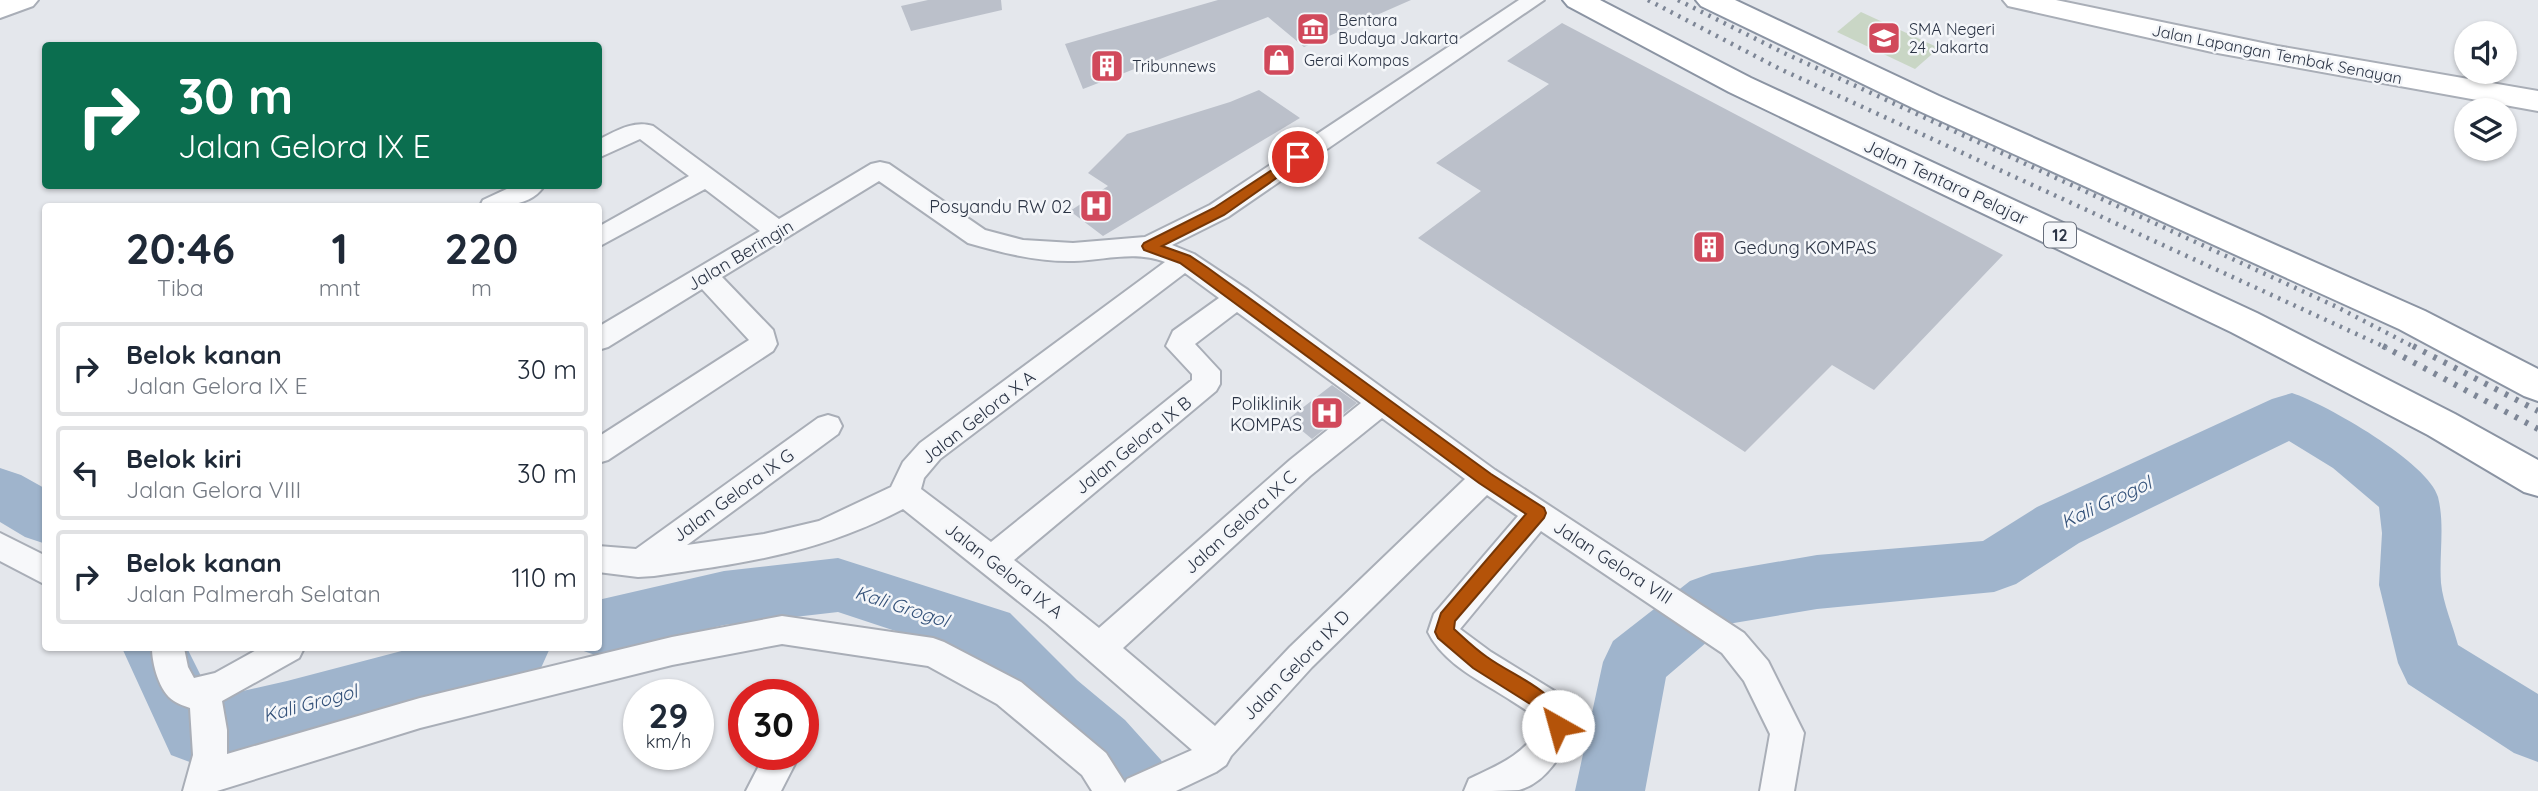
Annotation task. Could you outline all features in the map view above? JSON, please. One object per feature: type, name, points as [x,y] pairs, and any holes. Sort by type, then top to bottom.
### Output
[{"type":"main road","points":[[0,9],[23,0]]},
{"type":"main road","name":"Jalan Tentara Pelajar","points":[[1578,0],[1738,85],[2277,338],[2473,441],[2538,480]]},
{"type":"main road","points":[[1711,0],[1928,103],[2412,320],[2538,386]]},
{"type":"main road","name":"Jalan Lapangan Tembak Senayan","points":[[2018,0],[2091,18],[2328,65],[2538,101]]},
{"type":"main road","name":"Jalan Lapangan Tembak Senayan","points":[[2058,0],[2307,50],[2538,86]]},
{"type":"street","points":[[1149,246],[1219,211],[1533,0]]},
{"type":"street","points":[[602,148],[642,130],[778,231]]},
{"type":"street","name":"Jalan Beringin","points":[[602,338],[880,170],[977,237],[1023,249],[1073,252],[1149,246]]},
{"type":"street","points":[[602,236],[707,177]]},
{"type":"street","points":[[498,203],[526,189]]},
{"type":"street","name":"Jalan Gelora VIII","points":[[1149,246],[1185,260],[1485,478],[1734,643],[1745,656],[1787,733],[1777,791]]},
{"type":"street","name":"Jalan Gelora X A","points":[[905,494],[907,480],[915,466],[930,451],[1185,260]]},
{"type":"street","points":[[602,449],[763,344],[763,337],[705,276]]},
{"type":"street","name":"Jalan Gelora IX B","points":[[993,559],[1206,384],[1206,370],[1180,346],[1183,338],[1239,297]]},
{"type":"street","name":"Jalan Gelora IX C","points":[[1101,647],[1300,468],[1382,402]]},
{"type":"street","name":"Jalan Gelora IX G","points":[[638,564],[828,426]]},
{"type":"street","name":"Jalan Gelora IX D","points":[[1144,789],[1214,754],[1219,745],[1301,657],[1485,478]]},
{"type":"street","points":[[602,560],[638,564],[709,556],[821,533],[853,521],[905,494]]},
{"type":"street","name":"Jalan Gelora IX A","points":[[905,494],[993,559],[1101,647]]},
{"type":"street","points":[[1481,791],[1534,764],[1558,726],[1554,714],[1544,703],[1479,662],[1448,638],[1444,632],[1445,624],[1538,513]]},
{"type":"street","points":[[0,546],[42,570]]},
{"type":"street","points":[[206,744],[420,713],[672,651],[782,631],[933,652],[1009,693],[1094,764],[1111,791]]},
{"type":"street","points":[[1101,647],[1206,740],[1219,745]]},
{"type":"street","points":[[170,651],[181,688],[190,693],[206,744]]},
{"type":"street","points":[[206,744],[285,651]]},
{"type":"street","points":[[763,791],[774,770]]},
{"type":"green space","points":[[1861,12],[1939,48],[1915,69],[1837,32]]},
{"type":"building","points":[[928,0],[1001,0],[1002,10],[911,31],[901,6]]},
{"type":"building","points":[[1218,0],[1411,0],[1304,47],[1268,17],[1083,89],[1065,44]]},
{"type":"building","name":"Gedung KOMPAS","points":[[1562,23],[2003,255],[1874,390],[1832,365],[1745,452],[1418,238],[1481,191],[1436,163],[1549,84],[1507,61]]},
{"type":"building","points":[[1259,90],[1300,118],[1103,236],[1070,211],[1108,186],[1088,173],[1127,134],[1230,102]]},
{"type":"building","name":"Poliklinik KOMPAS","points":[[1332,385],[1357,403],[1312,439],[1288,419]]},
{"type":"waterway","name":"Kali Grogol","points":[[1610,791],[1636,662],[1712,600],[1817,582],[1994,566],[2058,525],[2292,415],[2353,452],[2408,496],[2412,533],[2410,585],[2431,663],[2538,731]]},
{"type":"waterway","name":"Kali Grogol","points":[[0,492],[42,517]]},
{"type":"waterway","name":"Kali Grogol","points":[[602,627],[724,598],[838,585],[987,633],[1054,701],[1101,742],[1137,783],[1133,791]]},
{"type":"waterway","name":"Kali Grogol","points":[[155,651],[195,733],[287,712],[507,651]]},
{"type":"railway","points":[[1648,0],[1780,69],[2385,347]]},
{"type":"railway","points":[[1678,0],[1784,53],[2337,307],[2416,348]]},
{"type":"railway","points":[[2413,346],[2538,411]]},
{"type":"railway","points":[[2385,347],[2538,429]]},
{"type":"place","name":"Bentara Budaya Jakarta","points":[[1313,29]]},
{"type":"place","name":"SMA Negeri 24 Jakarta","points":[[1884,38]]},
{"type":"place","name":"Gerai Kompas","points":[[1279,60]]},
{"type":"place","name":"Tribunnews","points":[[1107,66]]},
{"type":"place","name":"Posyandu RW 02","points":[[1096,206]]},
{"type":"place","name":"Gedung KOMPAS","points":[[1709,247]]},
{"type":"place","name":"Poliklinik KOMPAS","points":[[1327,413]]},
{"type":"route","points":[[1298,157],[1219,211],[1149,246],[1185,260],[1203,272],[1485,478],[1538,513],[1447,618],[1444,632],[1479,662],[1544,703],[1554,714],[1558,726]]}]
